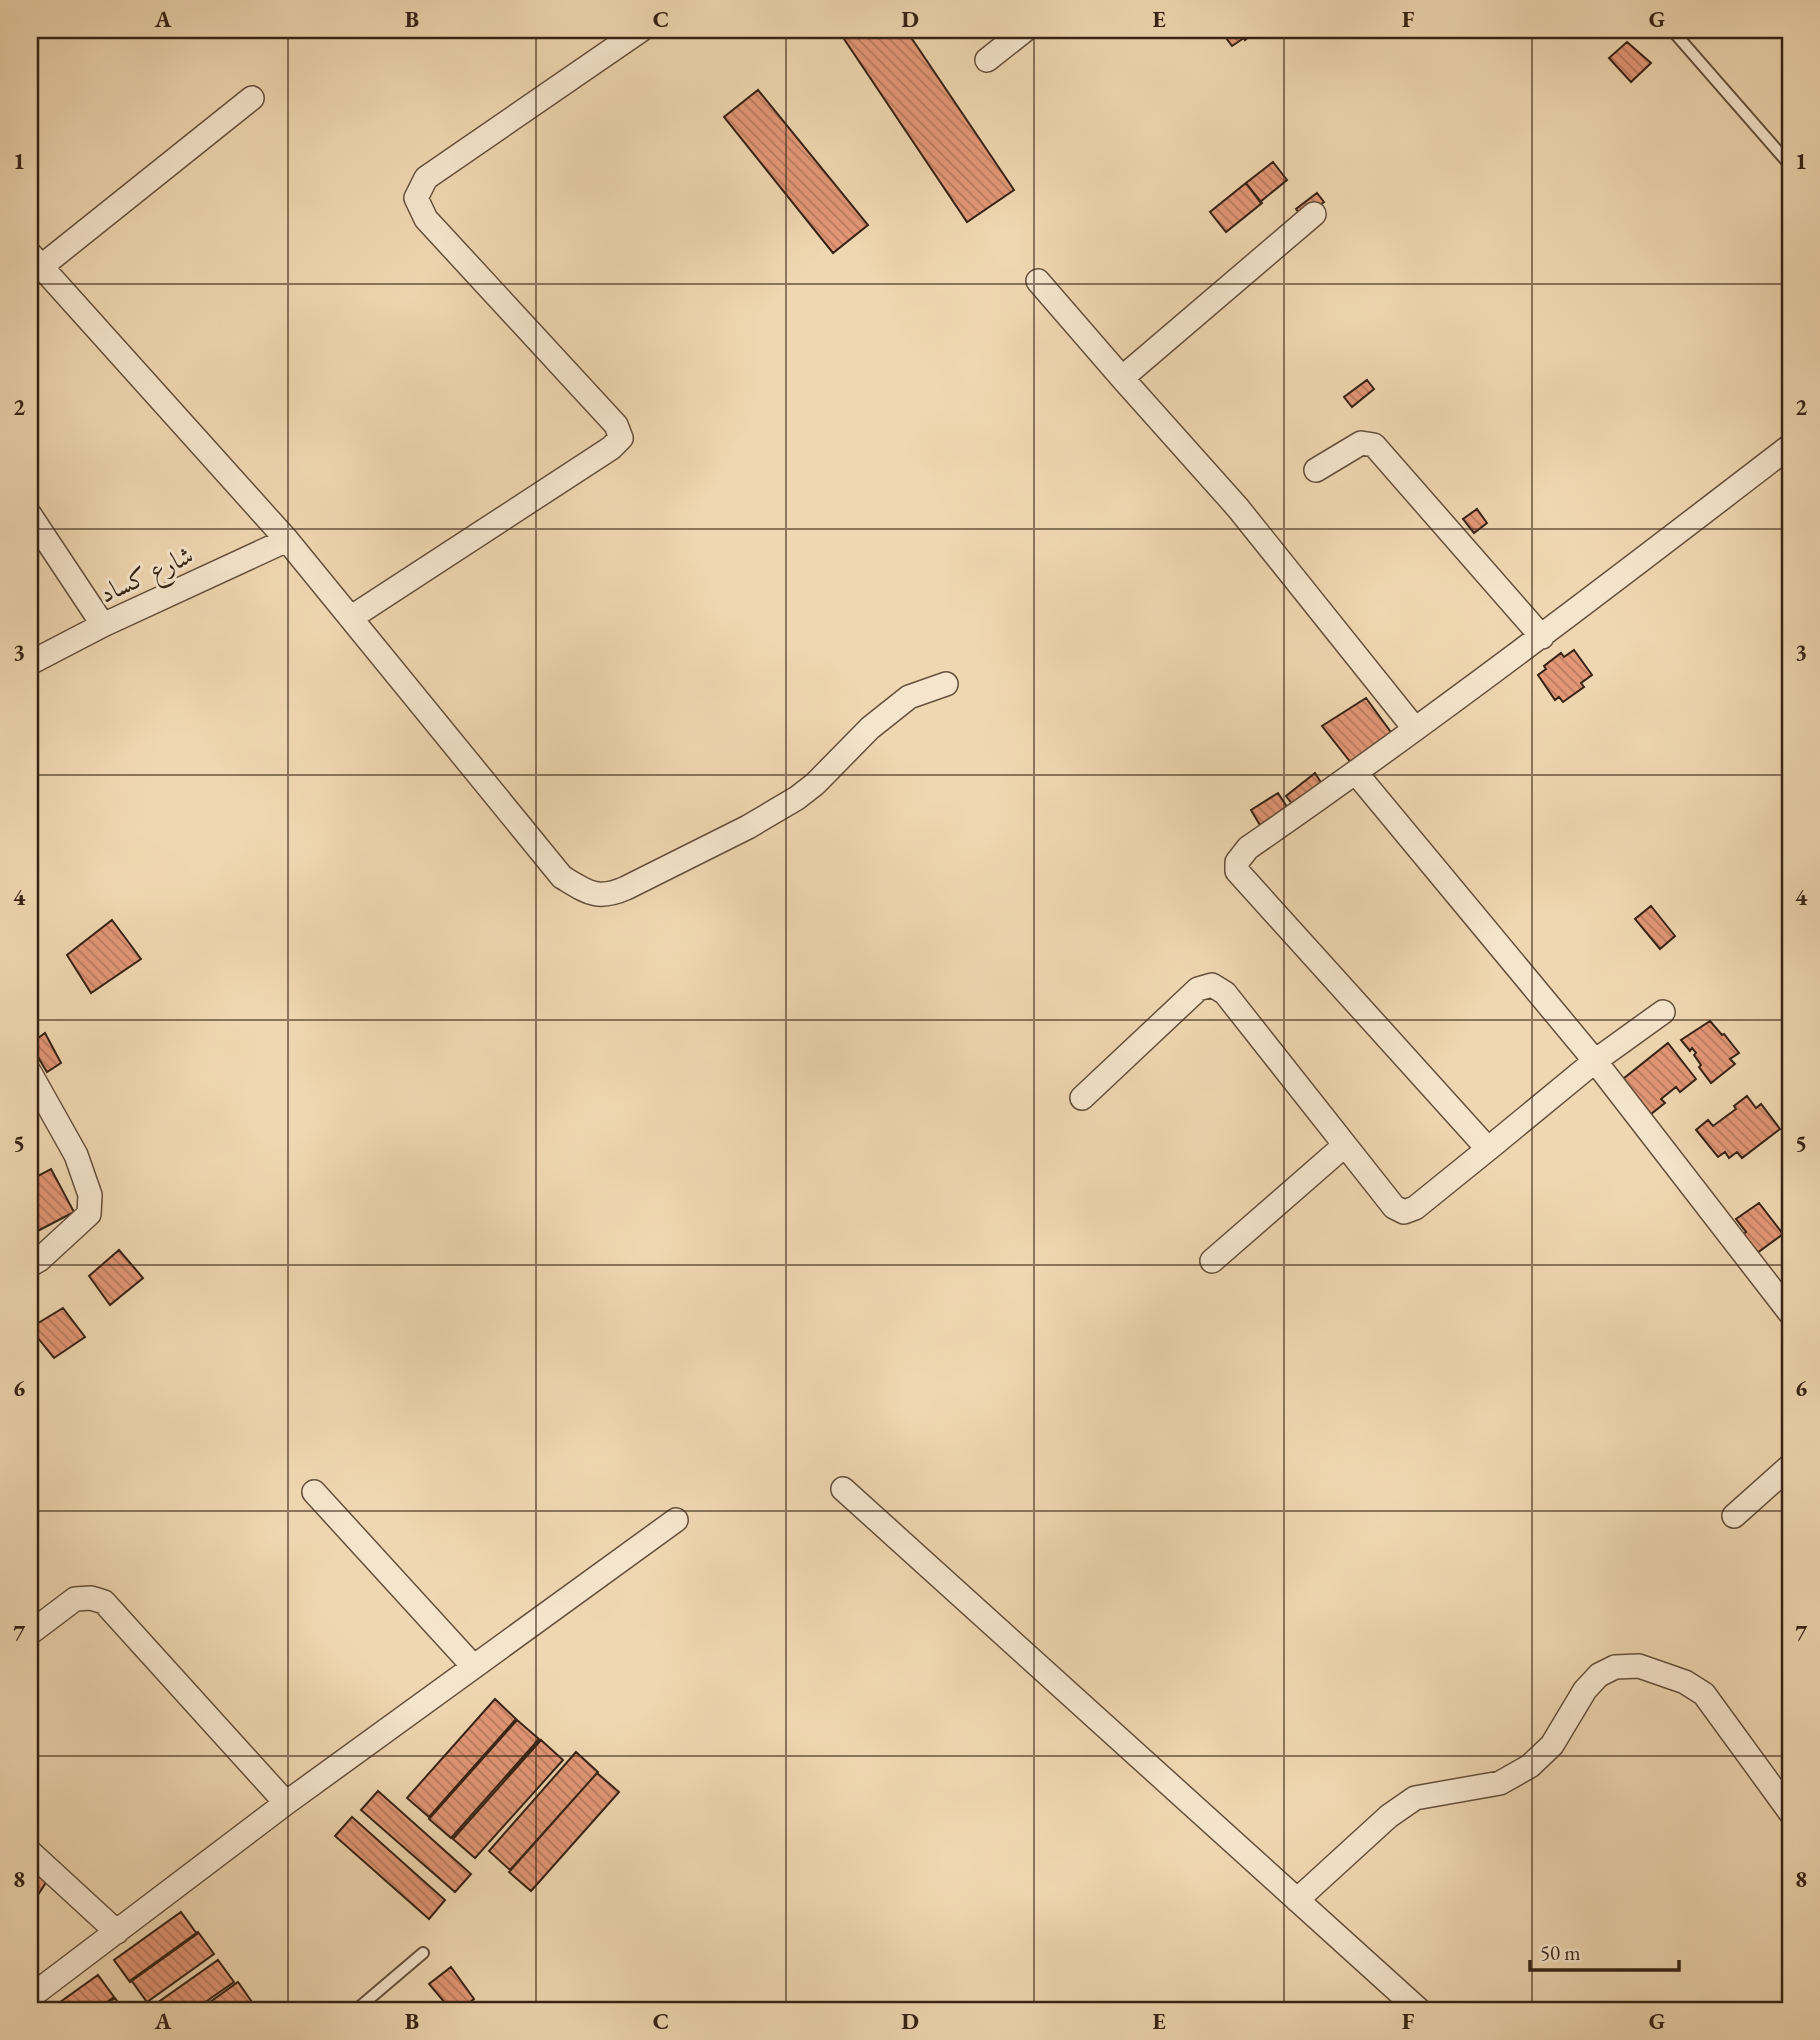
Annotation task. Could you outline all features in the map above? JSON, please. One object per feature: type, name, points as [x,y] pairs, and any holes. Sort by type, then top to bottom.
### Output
[{"type":"street","points":[[352,617],[611,448],[621,438],[616,425],[426,219],[416,198],[426,178],[641,30]]},
{"type":"street","points":[[987,60],[1025,30]]},
{"type":"street","points":[[252,98],[36,260],[287,540],[562,877],[595,895],[611,894],[748,827],[815,784],[870,728],[909,696],[946,684]]},
{"type":"street","points":[[1122,378],[1314,214]]},
{"type":"street","points":[[1038,281],[1238,508],[1415,729]]},
{"type":"street","points":[[1317,470],[1361,443],[1374,445],[1542,637]]},
{"type":"street","points":[[1488,1149],[1237,872],[1237,862],[1248,848],[1542,637],[1790,446]]},
{"type":"street","points":[[30,515],[103,625]]},
{"type":"street","name":"شارع كساد","points":[[30,663],[103,625],[287,540]]},
{"type":"street","points":[[1356,773],[1595,1061],[1790,1313]]},
{"type":"street","points":[[1082,1098],[1198,989],[1212,985],[1225,993],[1394,1207],[1404,1212],[1415,1209],[1595,1061],[1663,1012]]},
{"type":"street","points":[[30,1073],[76,1155],[90,1195],[89,1214],[39,1260],[30,1265]]},
{"type":"street","points":[[1212,1261],[1345,1145]]},
{"type":"street","points":[[1734,1516],[1790,1466]]},
{"type":"street","points":[[844,1489],[1419,2010]]},
{"type":"street","points":[[314,1492],[474,1667]]},
{"type":"street","points":[[30,1997],[286,1803],[676,1520]]},
{"type":"street","points":[[30,1633],[75,1599],[91,1598],[104,1602],[286,1803]]},
{"type":"street","points":[[1297,1900],[1389,1816],[1415,1798],[1500,1783],[1530,1766],[1552,1745],[1585,1690],[1599,1675],[1615,1667],[1639,1666],[1685,1682],[1704,1694],[1790,1812]]},
{"type":"street","points":[[30,1852],[117,1931]]},
{"type":"lane","points":[[1672,30],[1790,165]]},
{"type":"lane","points":[[356,2010],[423,1953]]},
{"type":"building","points":[[838,30],[906,30],[1014,190],[967,222]]},
{"type":"building","points":[[1256,30],[1245,40],[1244,38],[1232,46],[1221,31]]},
{"type":"building","points":[[1627,42],[1651,63],[1631,82],[1609,58]]},
{"type":"building","points":[[758,90],[868,225],[833,253],[724,117]]},
{"type":"building","points":[[1273,162],[1287,180],[1260,202],[1246,183]]},
{"type":"building","points":[[1246,183],[1262,203],[1226,232],[1210,212]]},
{"type":"building","points":[[1317,193],[1324,202],[1303,218],[1296,209]]},
{"type":"building","points":[[1367,380],[1374,389],[1352,407],[1344,397]]},
{"type":"building","points":[[1477,509],[1487,523],[1474,533],[1463,519]]},
{"type":"building","points":[[1574,650],[1592,675],[1581,683],[1584,687],[1563,702],[1559,697],[1555,700],[1538,675],[1546,669],[1544,666],[1561,653],[1564,657]]},
{"type":"building","points":[[1366,698],[1393,735],[1352,764],[1322,726]]},
{"type":"building","points":[[1315,773],[1325,789],[1296,809],[1286,796]]},
{"type":"building","points":[[1278,793],[1287,807],[1260,825],[1251,810]]},
{"type":"building","points":[[1651,906],[1675,936],[1660,949],[1635,919]]},
{"type":"building","points":[[112,920],[141,959],[91,993],[67,955]]},
{"type":"building","points":[[1710,1021],[1739,1053],[1730,1059],[1735,1064],[1711,1083],[1699,1067],[1701,1065],[1694,1055],[1696,1053],[1692,1048],[1690,1051],[1681,1040]]},
{"type":"building","points":[[45,1033],[61,1063],[47,1072],[30,1044]]},
{"type":"building","points":[[1668,1043],[1696,1079],[1680,1092],[1676,1087],[1661,1099],[1665,1103],[1651,1114],[1623,1079]]},
{"type":"building","points":[[1747,1096],[1756,1108],[1761,1104],[1780,1129],[1742,1158],[1737,1152],[1729,1158],[1725,1152],[1718,1157],[1696,1130],[1708,1120],[1713,1126],[1736,1109],[1734,1106]]},
{"type":"building","points":[[51,1169],[74,1212],[30,1235],[30,1180]]},
{"type":"building","points":[[1759,1203],[1783,1234],[1757,1253],[1743,1235],[1746,1232],[1736,1219]]},
{"type":"building","points":[[119,1250],[143,1278],[110,1305],[89,1276]]},
{"type":"building","points":[[63,1308],[85,1337],[54,1358],[30,1328]]},
{"type":"building","points":[[495,1699],[516,1719],[429,1817],[407,1798]]},
{"type":"building","points":[[517,1720],[539,1739],[451,1838],[429,1819]]},
{"type":"building","points":[[541,1740],[563,1760],[475,1858],[453,1839]]},
{"type":"building","points":[[576,1752],[598,1772],[510,1870],[489,1851]]},
{"type":"building","points":[[597,1773],[619,1792],[531,1891],[509,1872]]},
{"type":"building","points":[[378,1791],[471,1874],[455,1892],[361,1810]]},
{"type":"building","points":[[352,1817],[445,1900],[429,1919],[335,1836]]},
{"type":"building","points":[[30,1870],[47,1881],[32,1904],[30,1902]]},
{"type":"building","points":[[181,1912],[197,1934],[130,1982],[114,1960]]},
{"type":"building","points":[[198,1932],[214,1954],[147,2002],[131,1980]]},
{"type":"building","points":[[218,1960],[234,1982],[194,2010],[150,2008]]},
{"type":"building","points":[[451,1967],[474,1999],[460,2010],[451,2010],[429,1984]]},
{"type":"building","points":[[98,1975],[114,1997],[96,2010],[49,2010]]},
{"type":"building","points":[[238,1982],[254,2005],[246,2010],[199,2010]]},
{"type":"building","points":[[115,1998],[124,2010],[97,2010]]}]
